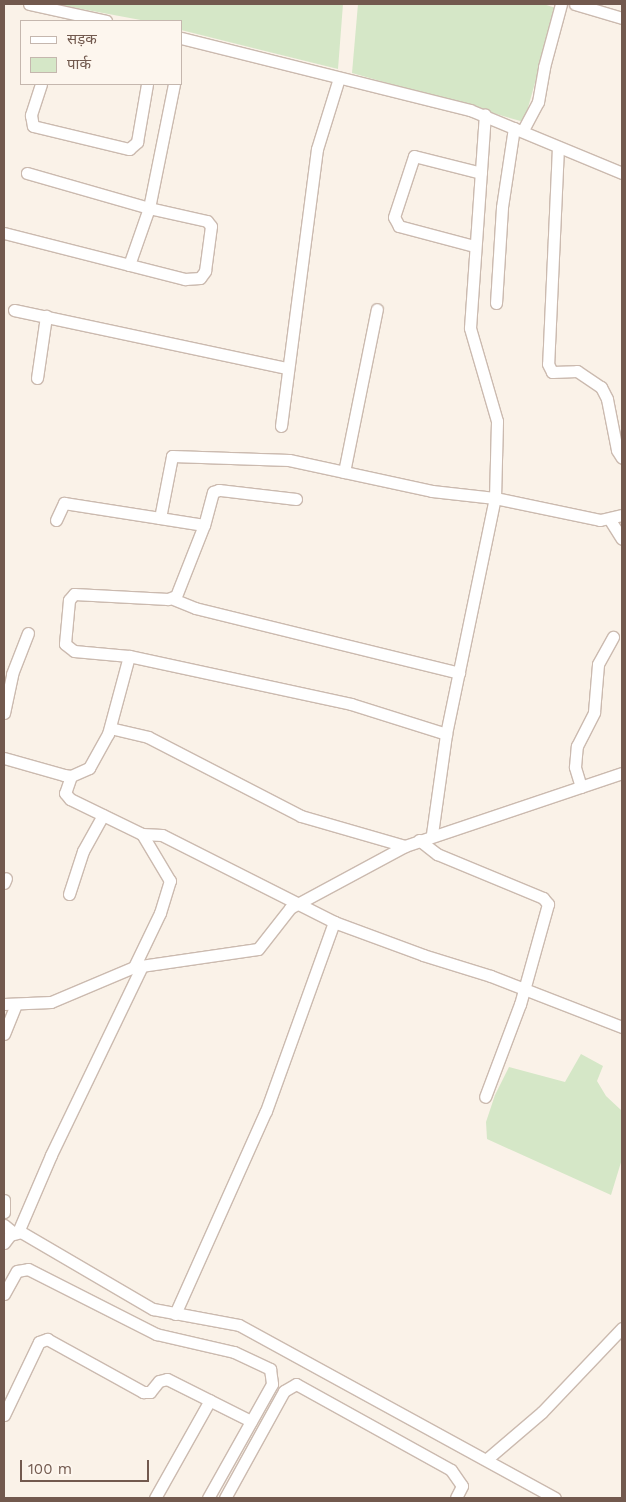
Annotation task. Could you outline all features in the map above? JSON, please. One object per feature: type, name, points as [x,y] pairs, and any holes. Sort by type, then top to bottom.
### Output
[{"type":"street","points":[[29,4],[101,20]]},
{"type":"street","points":[[496,303],[502,208],[519,129],[538,102],[544,67],[561,4]]},
{"type":"street","points":[[575,4],[622,18]]},
{"type":"street","points":[[182,42],[280,61],[485,115],[622,173]]},
{"type":"street","points":[[281,426],[287,368],[317,149],[339,78]]},
{"type":"street","points":[[41,85],[31,115],[33,126],[129,149],[137,142],[147,85]]},
{"type":"street","points":[[129,265],[149,208],[174,85]]},
{"type":"street","points":[[432,834],[446,734],[495,498],[497,421],[470,328],[474,246],[485,115]]},
{"type":"street","points":[[558,147],[548,364],[552,372],[577,371],[601,387],[606,399],[617,450],[622,458]]},
{"type":"street","points":[[474,246],[399,226],[394,217],[414,156],[481,173]]},
{"type":"street","points":[[4,234],[185,279],[200,278],[205,271],[210,224],[27,172]]},
{"type":"street","points":[[344,472],[377,309]]},
{"type":"street","points":[[14,310],[287,368]]},
{"type":"street","points":[[37,378],[46,316]]},
{"type":"street","points":[[160,518],[172,456],[289,460],[432,491],[495,498],[610,520],[622,515]]},
{"type":"street","points":[[173,599],[204,525],[215,491],[296,499]]},
{"type":"street","points":[[56,520],[64,503],[204,525]]},
{"type":"street","points":[[610,520],[622,539]]},
{"type":"street","points":[[446,734],[351,704],[129,656],[74,651],[68,647],[65,631],[71,596],[173,599],[195,608],[459,673]]},
{"type":"street","points":[[4,713],[12,674],[28,633]]},
{"type":"street","points":[[581,787],[575,767],[577,746],[594,712],[598,664],[614,637]]},
{"type":"street","points":[[4,758],[71,776],[90,768],[101,752],[110,728],[129,656]]},
{"type":"street","points":[[110,728],[148,737],[301,816],[405,846]]},
{"type":"street","points":[[4,1004],[51,1002],[138,967],[258,949],[286,912],[297,904],[405,846],[432,834],[622,773]]},
{"type":"street","points":[[71,776],[65,789],[66,796],[142,834],[162,835],[334,922],[422,955],[491,976],[524,991],[622,1027]]},
{"type":"street","points":[[69,894],[83,851],[104,816]]},
{"type":"street","points":[[4,1243],[16,1232],[138,967],[160,913],[170,881],[142,834]]},
{"type":"street","points":[[419,840],[437,854],[546,900],[548,908],[524,991],[485,1097]]},
{"type":"street","points":[[175,1314],[266,1111],[334,922]]},
{"type":"street","points":[[4,1034],[16,1004]]},
{"type":"street","points":[[4,1200],[4,1212]]},
{"type":"street","points":[[4,1225],[153,1309],[240,1325],[555,1498]]},
{"type":"street","points":[[4,1294],[18,1271],[28,1269],[156,1334],[234,1352],[266,1365],[273,1375],[272,1384],[208,1498]]},
{"type":"street","points":[[487,1460],[542,1412],[622,1328]]},
{"type":"street","points":[[4,1415],[39,1342],[47,1340],[143,1392],[150,1392],[159,1380],[167,1379],[251,1421]]},
{"type":"street","points":[[226,1498],[284,1391],[296,1384],[451,1470],[462,1486],[456,1498]]},
{"type":"street","points":[[155,1498],[210,1400]]},
{"type":"green space","points":[[55,4],[343,4],[338,69],[182,30],[182,20],[141,20]]},
{"type":"green space","points":[[358,4],[543,4],[556,8],[524,122],[352,73]]},
{"type":"green space","points":[[581,1054],[603,1066],[597,1081],[606,1096],[622,1111],[622,1159],[611,1195],[487,1139],[486,1122],[495,1095],[509,1067],[565,1082]]}]
